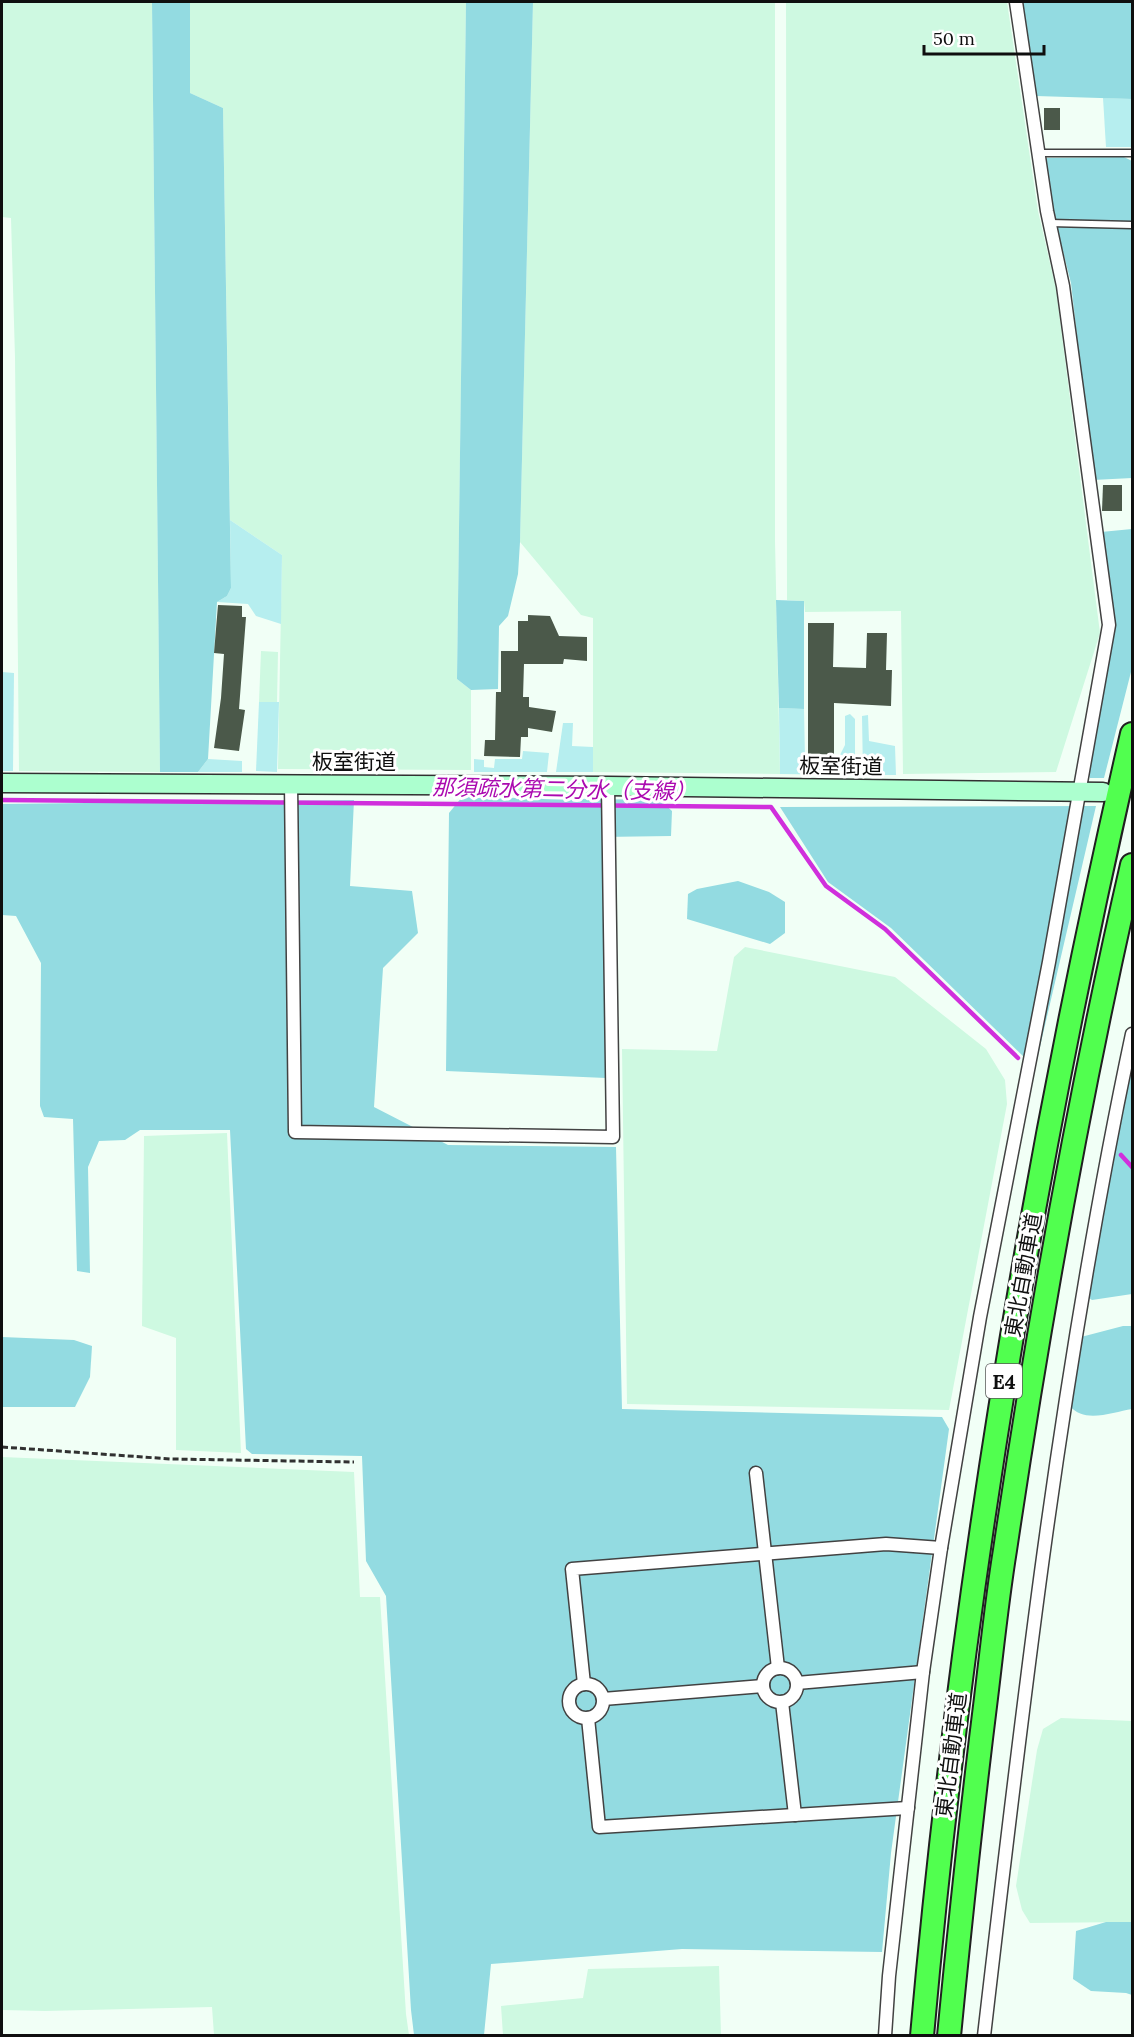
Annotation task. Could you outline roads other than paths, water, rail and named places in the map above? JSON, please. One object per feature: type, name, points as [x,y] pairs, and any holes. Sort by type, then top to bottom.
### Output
[{"type":"highway","name":"東北自動車道","points":[[922,2036],[935,1889],[953,1739],[978,1551],[1010,1342],[1080,968],[1132,734]]},
{"type":"highway","name":"東北自動車道","points":[[949,2036],[963,1887],[1004,1552],[1070,1163],[1107,972],[1132,865]]},
{"type":"main road","name":"板室街道","points":[[2,783],[291,783],[1103,792]]},
{"type":"street","points":[[885,2036],[889,1976],[923,1672],[941,1548],[980,1317],[1109,625],[1063,286],[1049,223],[1016,2]]},
{"type":"street","points":[[291,783],[295,1132],[613,1137],[608,786]]},
{"type":"street","points":[[984,2036],[1037,1599],[1084,1294],[1114,1120],[1132,1034]]},
{"type":"street","points":[[756,1473],[778,1668]]},
{"type":"street","points":[[584,1684],[572,1569],[886,1544],[941,1548]]},
{"type":"street","points":[[778,1668],[792,1673],[797,1683],[795,1694],[782,1702],[770,1700],[763,1686],[766,1674],[778,1668]]},
{"type":"street","points":[[797,1683],[923,1672]]},
{"type":"street","points":[[584,1684],[597,1688],[603,1699],[603,1705],[598,1714],[588,1718],[574,1714],[569,1701],[572,1692],[584,1684]]},
{"type":"street","points":[[603,1699],[763,1686]]},
{"type":"street","points":[[782,1702],[795,1815]]},
{"type":"street","points":[[588,1718],[599,1827],[908,1809]]},
{"type":"lane","points":[[1038,153],[1132,153]]},
{"type":"lane","points":[[1049,223],[1132,225]]},
{"type":"waterway","name":"那須疏水第二分水（支線）","points":[[2,800],[771,807],[826,886],[885,929],[1018,1058]]},
{"type":"waterway","name":"那須疏水第二分水（支線）","points":[[1121,1155],[1132,1167]]}]
